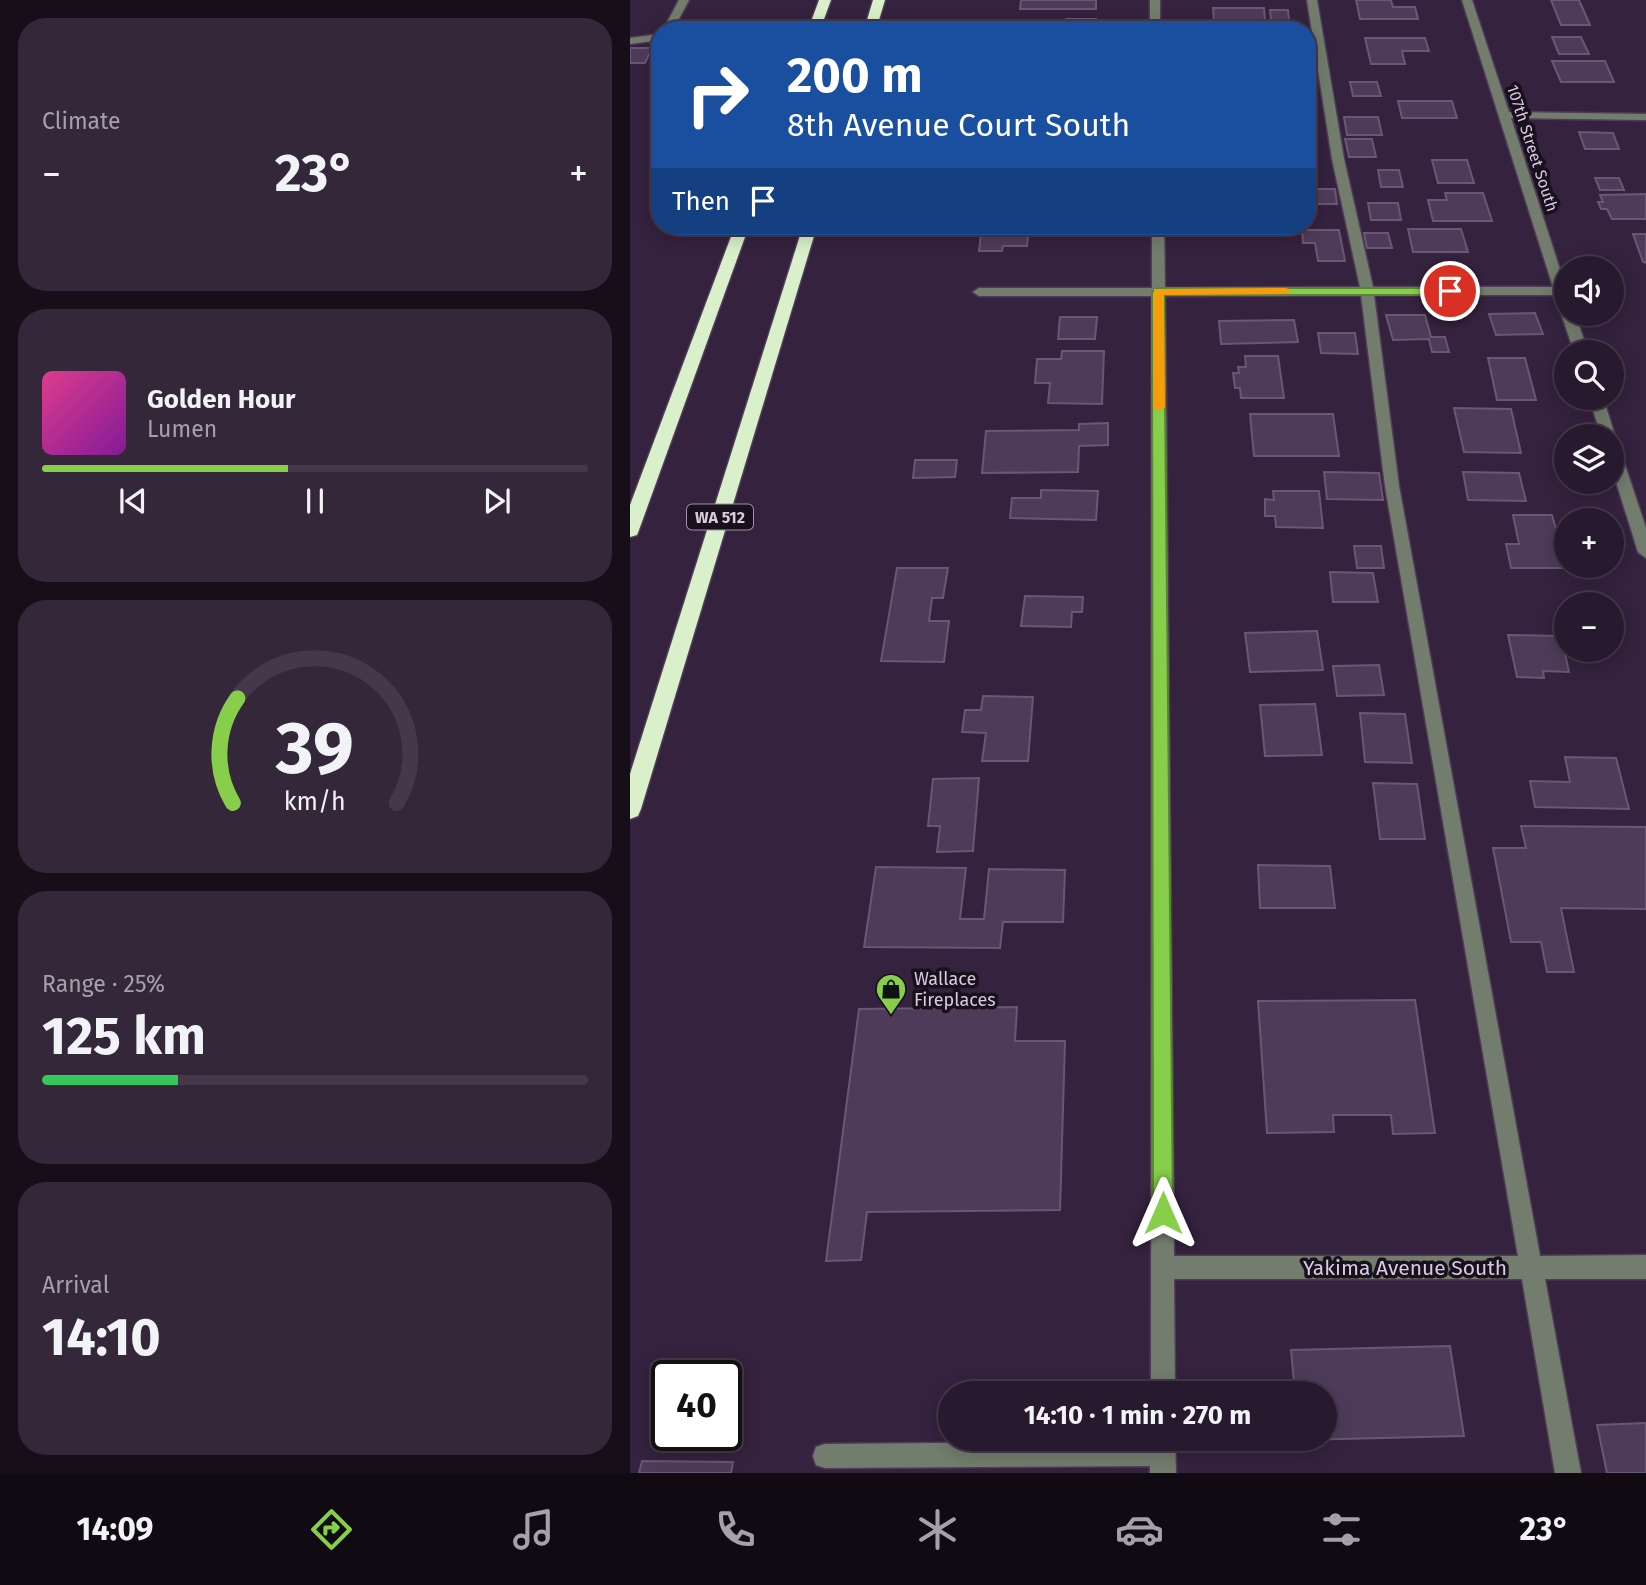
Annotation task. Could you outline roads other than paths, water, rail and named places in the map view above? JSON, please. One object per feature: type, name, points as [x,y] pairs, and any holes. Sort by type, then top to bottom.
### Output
[{"type":"highway","points":[[817,21],[825,0]]},
{"type":"highway","points":[[873,21],[879,0]]},
{"type":"highway","points":[[630,530],[739,235]]},
{"type":"highway","name":"WA 512","points":[[630,808],[807,235]]},
{"type":"street","points":[[673,21],[684,0]]},
{"type":"street","points":[[1155,0],[1155,21]]},
{"type":"street","points":[[1312,0],[1315,21]]},
{"type":"street","name":"107th Street South","points":[[1467,0],[1554,269]]},
{"type":"street","points":[[1316,24],[1338,159],[1367,291],[1392,486],[1567,1473]]},
{"type":"street","points":[[630,41],[651,38]]},
{"type":"street","points":[[1504,115],[1646,117]]},
{"type":"street","points":[[1158,235],[1163,1381]]},
{"type":"street","points":[[978,292],[1554,291]]},
{"type":"street","points":[[1624,484],[1646,552]]},
{"type":"street","name":"Yakima Avenue South","points":[[1163,1268],[1646,1267]]},
{"type":"street","points":[[825,1456],[1163,1455]]},
{"type":"place","name":"Wallace Fireplaces","points":[[891,1016]]}]
